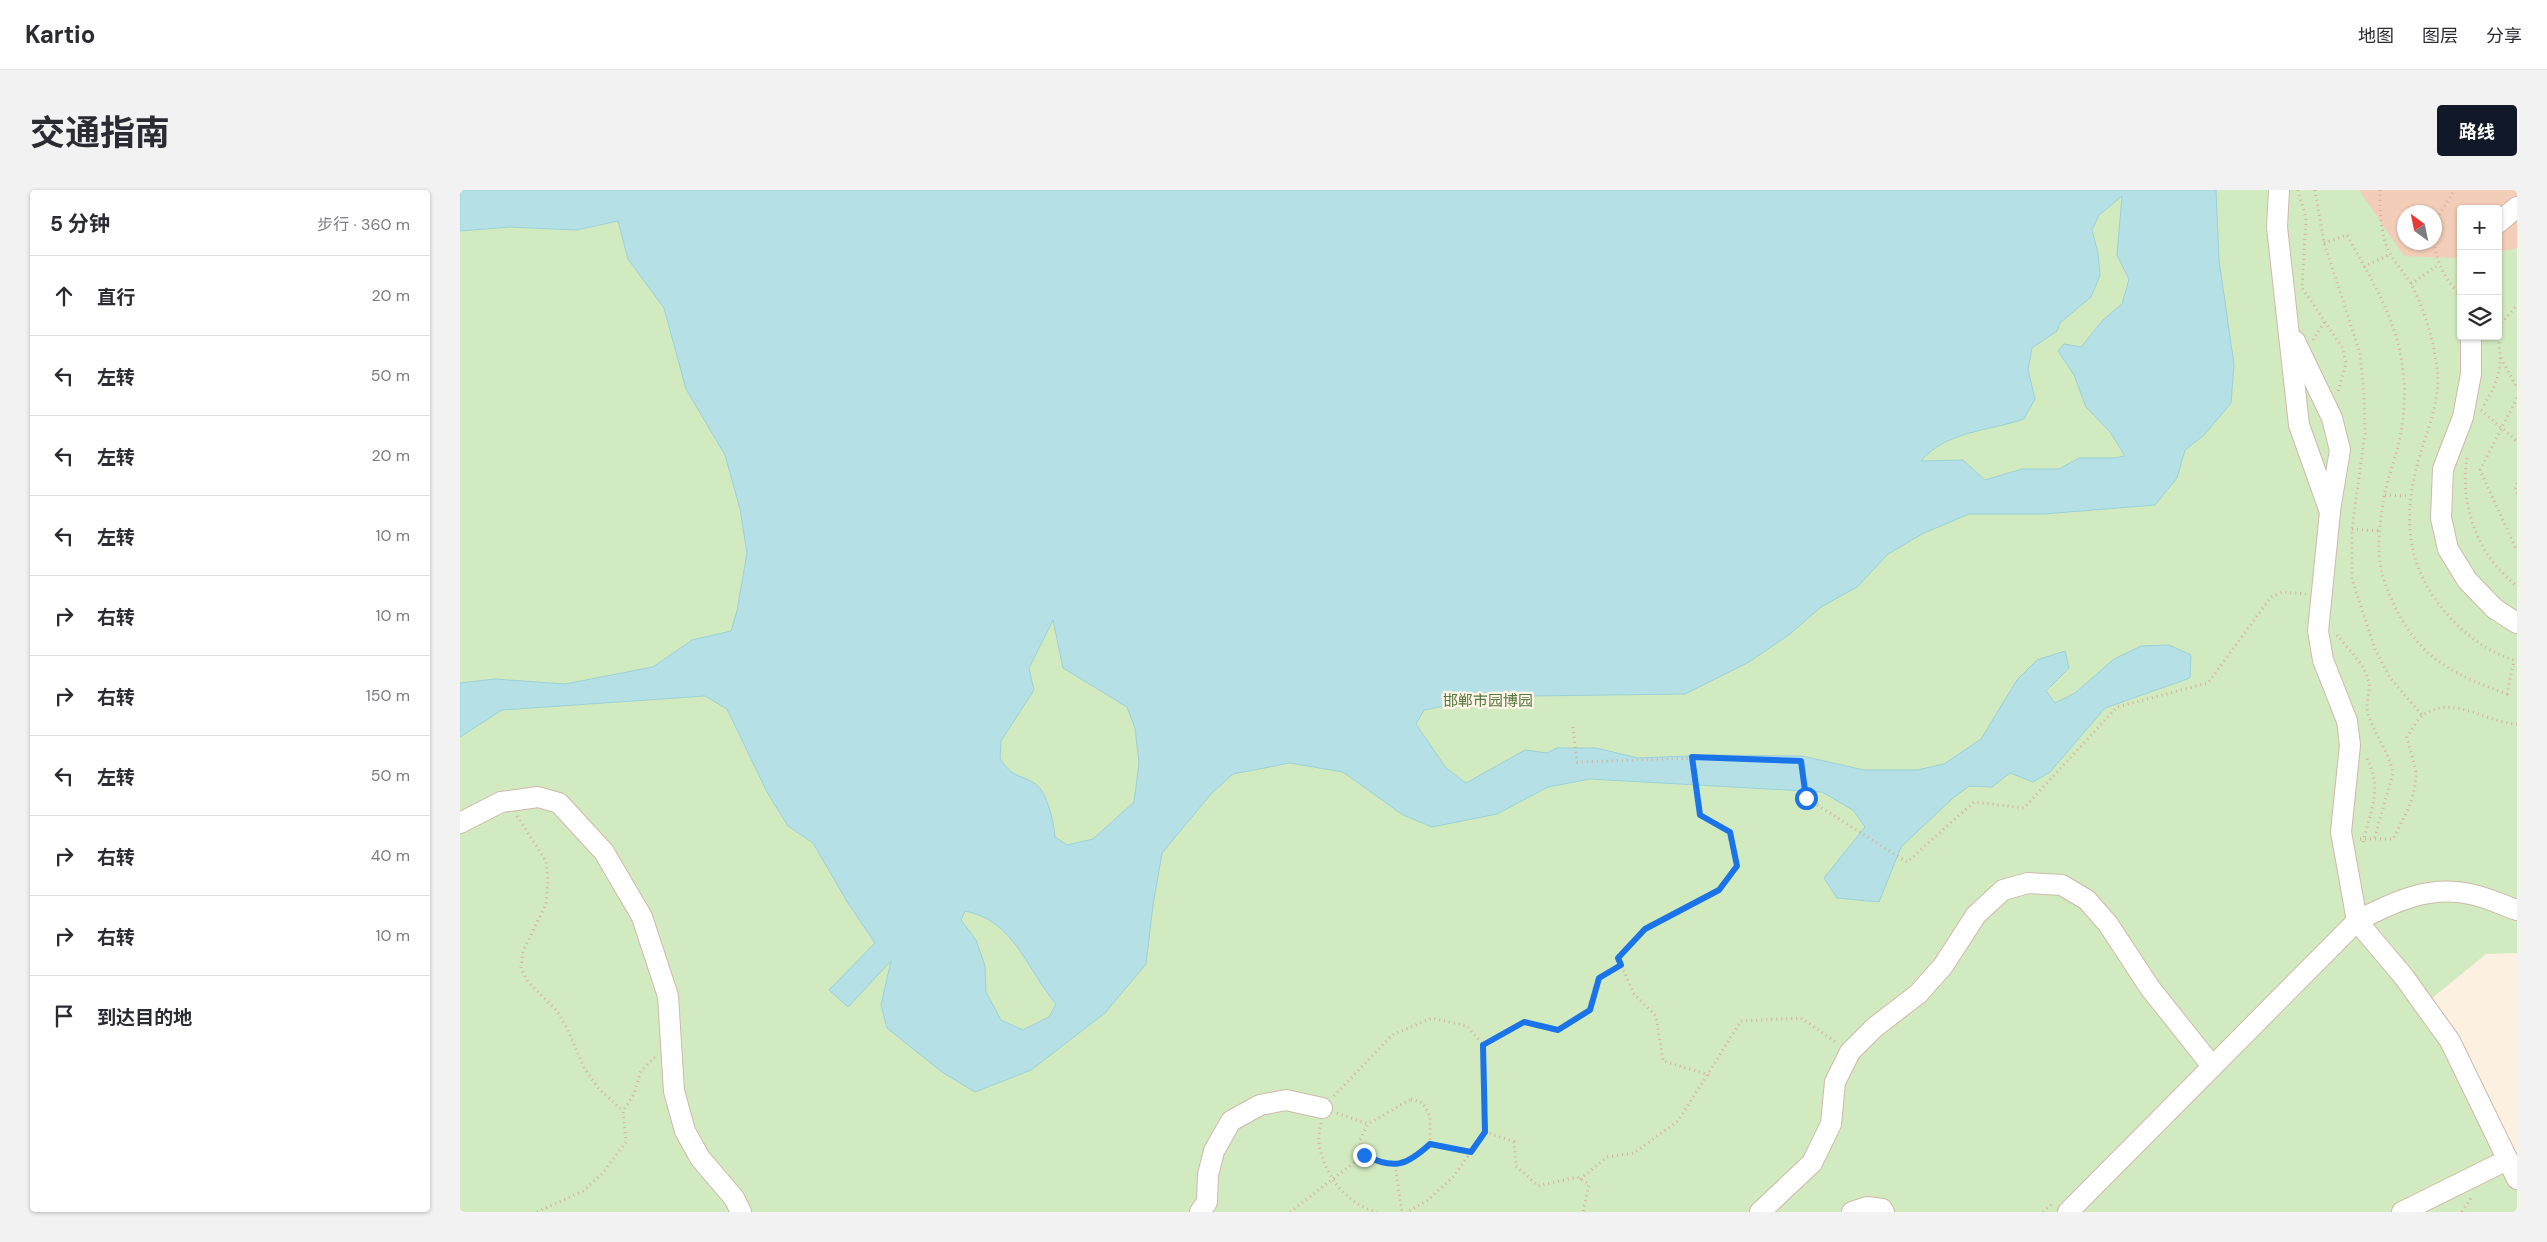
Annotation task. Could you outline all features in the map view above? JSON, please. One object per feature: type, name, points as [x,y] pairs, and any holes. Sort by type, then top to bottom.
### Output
[{"type":"street","points":[[2284,191],[2277,226],[2299,425],[2330,512]]},
{"type":"street","points":[[2502,220],[2517,207]]},
{"type":"street","points":[[2288,326],[2332,418],[2340,450],[2330,512],[2318,631],[2323,660],[2347,721],[2350,745],[2341,832],[2357,921],[2404,977],[2450,1041],[2517,1179]]},
{"type":"street","points":[[2471,340],[2471,374],[2463,417],[2444,470],[2441,518],[2448,549],[2467,580],[2495,609],[2517,623]]},
{"type":"street","points":[[460,823],[500,802],[538,797],[559,803],[604,852],[642,917],[668,996],[674,1091],[685,1131],[700,1158],[734,1198],[741,1212]]},
{"type":"street","points":[[1760,1212],[1812,1163],[1831,1124],[1835,1082],[1850,1052],[1875,1026],[1918,994],[1943,966],[1976,915],[2003,890],[2028,883],[2062,885],[2087,900],[2108,924],[2150,988],[2212,1066]]},
{"type":"street","points":[[2068,1212],[2357,921],[2391,903],[2433,891],[2470,894],[2517,910]]},
{"type":"street","points":[[1200,1212],[1207,1202],[1208,1175],[1214,1151],[1231,1121],[1260,1106],[1286,1100],[1322,1108]]},
{"type":"street","points":[[2402,1212],[2507,1160]]},
{"type":"street","points":[[1852,1212],[1867,1206],[1882,1208],[1884,1212]]},
{"type":"path","points":[[2324,244],[2347,235],[2395,330],[2403,371],[2404,412],[2399,444],[2384,495],[2379,531],[2382,572],[2408,632],[2437,660],[2472,681],[2507,694],[2516,661],[2480,645],[2453,621],[2434,597],[2417,570],[2411,540],[2410,496],[2417,464],[2435,410],[2438,370],[2429,326],[2411,284],[2390,254],[2380,216],[2380,190]]},
{"type":"path","points":[[2442,210],[2455,190]]},
{"type":"path","points":[[2284,191],[2306,218],[2302,288],[2342,347],[2346,363],[2332,418]]},
{"type":"path","points":[[2435,250],[2438,265],[2447,282],[2460,295]]},
{"type":"path","points":[[2364,267],[2390,254]]},
{"type":"path","points":[[2411,284],[2438,265]]},
{"type":"path","points":[[2502,322],[2517,304]]},
{"type":"path","points":[[2478,416],[2497,384],[2501,358],[2499,340]]},
{"type":"path","points":[[2501,358],[2517,388]]},
{"type":"path","points":[[2481,410],[2484,393]]},
{"type":"path","points":[[2517,398],[2480,470],[2517,551]]},
{"type":"path","points":[[2481,410],[2517,441]]},
{"type":"path","points":[[2468,454],[2465,471],[2468,508],[2476,532],[2492,561],[2517,587]]},
{"type":"path","points":[[2517,483],[2515,490],[2517,493]]},
{"type":"path","points":[[2384,495],[2410,496]]},
{"type":"path","points":[[2352,529],[2379,531]]},
{"type":"path","points":[[1573,727],[1577,762],[1692,757],[1801,761],[1806,798],[1907,862],[1974,802],[2024,808],[2117,707],[2208,683],[2271,597],[2282,592],[2321,604],[2369,682],[2366,706],[2368,716],[2391,762],[2393,773],[2374,840]]},
{"type":"path","points":[[2363,840],[2394,839],[2412,800],[2416,774],[2407,737],[2422,715],[2439,708],[2466,708],[2509,724],[2517,724]]},
{"type":"path","points":[[2360,849],[2376,793],[2373,768],[2364,752]]},
{"type":"path","points":[[1692,757],[1700,815],[1730,832],[1737,866],[1719,890],[1645,929],[1618,958],[1634,994],[1656,1016],[1663,1061],[1708,1075]]},
{"type":"path","points":[[508,801],[546,861],[547,868],[546,904],[523,950],[521,968],[528,982],[557,1011],[567,1028],[584,1068],[599,1089],[623,1111]]},
{"type":"path","points":[[1483,1045],[1524,1022],[1558,1030],[1590,1010],[1599,978],[1621,965]]},
{"type":"path","points":[[1377,1212],[1364,1209],[1331,1180],[1319,1142],[1322,1108],[1392,1035],[1432,1018],[1467,1026],[1483,1045],[1485,1132],[1454,1176],[1428,1200],[1407,1212]]},
{"type":"path","points":[[1580,1179],[1607,1157],[1634,1153],[1678,1121],[1741,1021],[1801,1018],[1850,1052]]},
{"type":"path","points":[[537,1212],[583,1191],[602,1174],[626,1142],[623,1111],[634,1094],[641,1070],[655,1058],[672,1049]]},
{"type":"path","points":[[1411,1099],[1423,1103],[1430,1116],[1430,1144],[1413,1160],[1395,1165],[1380,1163],[1364,1155],[1360,1140],[1368,1124],[1411,1099]]},
{"type":"path","points":[[1322,1108],[1368,1124]]},
{"type":"path","points":[[1485,1132],[1514,1142],[1516,1166],[1538,1186],[1577,1178],[1589,1184],[1584,1212]]},
{"type":"path","points":[[1430,1144],[1471,1152]]},
{"type":"path","points":[[1290,1212],[1364,1155]]},
{"type":"path","points":[[1395,1165],[1402,1212]]},
{"type":"green space","name":"邯郸市园博园","points":[[460,190],[2517,190],[2517,953],[2486,954],[2425,1004],[2517,1191],[2517,1212],[460,1212]]},
{"type":"water","points":[[460,190],[2216,190],[2219,260],[2234,365],[2231,403],[2204,435],[2185,450],[2177,478],[2155,505],[2044,514],[1969,514],[1922,534],[1888,554],[1857,587],[1821,607],[1790,634],[1749,662],[1685,694],[1529,696],[1465,702],[1424,710],[1416,724],[1446,768],[1466,783],[1525,750],[1547,753],[1557,748],[1596,748],[1638,758],[1712,755],[1802,756],[1864,770],[1917,770],[1944,764],[1981,739],[2017,680],[2037,660],[2065,651],[2069,668],[2046,691],[2055,703],[2075,693],[2114,659],[2141,646],[2169,645],[2191,655],[2190,678],[2105,708],[2050,772],[2033,782],[2010,773],[1992,787],[1969,786],[1953,798],[1901,847],[1879,902],[1837,898],[1824,878],[1865,827],[1853,810],[1822,792],[1590,779],[1548,787],[1497,814],[1432,827],[1403,815],[1343,772],[1290,763],[1233,774],[1211,794],[1162,853],[1146,964],[1105,1013],[1031,1070],[975,1092],[942,1072],[887,1028],[881,1005],[891,961],[848,1007],[829,990],[875,943],[848,903],[813,843],[788,826],[767,792],[727,709],[705,696],[502,710],[460,737],[460,683],[495,679],[565,684],[653,667],[692,640],[731,631],[737,611],[747,553],[740,509],[725,455],[686,389],[664,308],[628,259],[618,221],[576,230],[510,227],[460,231]],"holes":[[[2122,196],[2117,255],[2129,279],[2122,304],[2103,320],[2081,347],[2064,344],[2058,351],[2074,375],[2086,407],[2110,432],[2125,456],[2114,458],[2079,458],[2059,469],[2022,469],[1985,480],[1963,460],[1921,461],[1931,451],[1955,438],[2024,419],[2035,399],[2028,370],[2032,348],[2057,331],[2060,323],[2091,297],[2100,275],[2098,253],[2092,230],[2099,215]],[[1053,620],[1063,668],[1127,707],[1135,728],[1139,763],[1134,802],[1093,839],[1067,845],[1055,837],[1051,816],[1043,792],[1034,783],[1012,772],[1000,759],[1001,741],[1034,690],[1029,668]],[[965,911],[982,916],[1008,935],[1056,1004],[1049,1017],[1023,1030],[1001,1020],[986,992],[985,966],[976,940],[961,920]]]},
{"type":"building","points":[[2359,190],[2517,190],[2517,248],[2502,251],[2502,205],[2457,205],[2457,258],[2404,256],[2400,250],[2442,250],[2442,205],[2397,205],[2397,246]]},
{"type":"route","points":[[1364,1155],[1380,1163],[1395,1165],[1413,1160],[1430,1144],[1471,1152],[1485,1132],[1483,1045],[1524,1022],[1558,1030],[1590,1010],[1599,978],[1621,965],[1618,958],[1645,929],[1719,890],[1737,866],[1730,832],[1700,815],[1692,757],[1801,761],[1806,798]]}]
